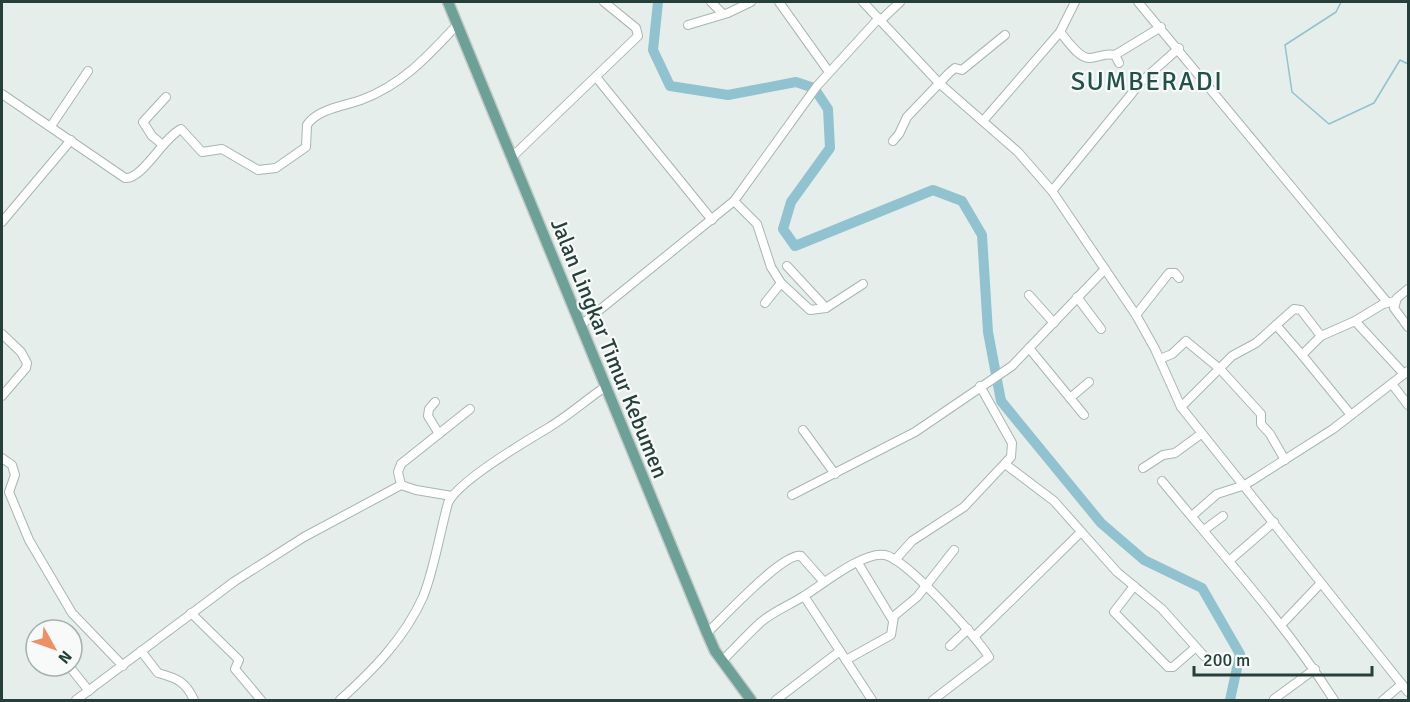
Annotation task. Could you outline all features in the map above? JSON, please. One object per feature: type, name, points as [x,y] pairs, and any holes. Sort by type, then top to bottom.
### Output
[{"type":"main road","name":"Jalan Lingkar Timur Kebumen","points":[[448,2],[707,633],[722,661],[751,700]]},
{"type":"street","points":[[511,158],[639,35],[636,28],[604,2]]},
{"type":"street","points":[[711,2],[723,14]]},
{"type":"street","points":[[688,25],[751,2]]},
{"type":"street","points":[[779,2],[829,72]]},
{"type":"street","points":[[863,2],[939,83],[1018,152],[1052,191],[1136,315],[1160,359],[1181,407],[1200,434],[1245,485],[1320,584],[1408,692]]},
{"type":"street","points":[[581,325],[734,201],[829,72],[880,19],[900,2]]},
{"type":"street","points":[[983,121],[1060,32],[1075,2]]},
{"type":"street","points":[[1138,2],[1391,301],[1408,327]]},
{"type":"street","points":[[2,94],[125,178],[130,179],[176,132],[183,129],[202,152],[222,149],[258,170],[276,168],[306,147],[306,130],[311,119],[321,112],[369,97],[403,80],[457,25]]},
{"type":"street","points":[[1060,32],[1082,57],[1089,58],[1103,54],[1117,59],[1161,27]]},
{"type":"street","points":[[893,141],[902,130],[907,117],[952,69],[962,70],[1005,35]]},
{"type":"street","points":[[1052,191],[1142,81],[1179,48]]},
{"type":"street","points":[[51,126],[88,71]]},
{"type":"street","points":[[596,77],[712,220]]},
{"type":"street","points":[[163,145],[152,136],[143,122],[166,97]]},
{"type":"street","points":[[2,222],[70,140]]},
{"type":"street","points":[[734,201],[757,224],[771,267],[781,283],[810,310],[826,308],[863,284]]},
{"type":"street","points":[[788,266],[826,308]]},
{"type":"street","points":[[792,495],[915,432],[1012,366],[1105,269]]},
{"type":"street","points":[[1136,315],[1169,273],[1175,273],[1179,278]]},
{"type":"street","points":[[765,303],[781,283]]},
{"type":"street","points":[[1302,355],[1321,336],[1355,321],[1408,289]]},
{"type":"street","points":[[1029,295],[1054,323]]},
{"type":"street","points":[[1077,297],[1101,329]]},
{"type":"street","points":[[1181,407],[1233,356],[1256,343],[1298,309],[1321,336]]},
{"type":"street","points":[[1192,516],[1217,494],[1245,485],[1285,460],[1351,415],[1406,372],[1355,321]]},
{"type":"street","points":[[1276,325],[1351,415]]},
{"type":"street","points":[[2,334],[26,357],[27,363],[2,396]]},
{"type":"street","points":[[1160,359],[1173,354],[1186,341],[1220,369],[1261,414],[1261,424],[1270,434],[1285,460]]},
{"type":"street","points":[[1029,348],[1084,415]]},
{"type":"street","points":[[1070,399],[1089,382]]},
{"type":"street","points":[[1392,384],[1408,405]]},
{"type":"street","points":[[895,560],[912,541],[964,507],[1013,453],[1012,442],[982,385]]},
{"type":"street","points":[[340,700],[385,658],[417,609],[426,588],[452,496],[509,451],[549,427],[605,387]]},
{"type":"street","points":[[435,402],[429,409],[428,416],[439,434]]},
{"type":"street","points":[[401,484],[398,472],[401,464],[470,409]]},
{"type":"street","points":[[803,430],[835,474]]},
{"type":"street","points":[[1143,468],[1162,455],[1174,454],[1200,434]]},
{"type":"street","points":[[2,458],[12,465],[15,475],[9,492],[42,564],[72,613],[123,666]]},
{"type":"street","points":[[1005,464],[1054,501],[1080,533],[1134,586],[1169,616],[1204,656]]},
{"type":"street","points":[[1162,481],[1281,625],[1315,669],[1334,700]]},
{"type":"street","points":[[401,484],[416,490],[452,496]]},
{"type":"street","points":[[76,700],[190,613],[304,537],[401,484]]},
{"type":"street","points":[[1204,530],[1223,516]]},
{"type":"street","points":[[1228,561],[1274,522]]},
{"type":"street","points":[[974,637],[1080,533]]},
{"type":"street","points":[[892,619],[912,601],[954,550]]},
{"type":"street","points":[[707,633],[764,578],[796,555],[801,556],[824,582]]},
{"type":"street","points":[[722,661],[762,622],[824,582],[878,555],[895,560],[924,585],[968,629],[989,657],[933,700]]},
{"type":"street","points":[[846,660],[891,635],[892,619],[858,563]]},
{"type":"street","points":[[1281,625],[1320,584]]},
{"type":"street","points":[[1134,586],[1114,612],[1168,667],[1196,647]]},
{"type":"street","points":[[804,597],[872,700]]},
{"type":"street","points":[[190,613],[239,660],[234,669],[261,700]]},
{"type":"street","points":[[950,646],[968,629]]},
{"type":"street","points":[[141,651],[158,673],[174,676],[183,683],[194,700]]},
{"type":"street","points":[[776,700],[840,651]]},
{"type":"street","points":[[1274,699],[1315,669]]},
{"type":"street","points":[[79,678],[89,691]]},
{"type":"street","points":[[1383,700],[1402,684]]},
{"type":"waterway","points":[[658,2],[653,50],[670,86],[728,95],[796,82],[814,88],[828,109],[830,148],[791,202],[783,229],[795,246],[933,190],[962,201],[982,235],[988,332],[1001,401],[1101,523],[1144,560],[1202,588],[1240,654],[1230,700]]},
{"type":"waterway","points":[[1341,2],[1336,12],[1285,45],[1292,92],[1329,124],[1374,103],[1400,60],[1408,64]]},
{"type":"district","name":"SUMBERADI","points":[[1147,81]]}]
